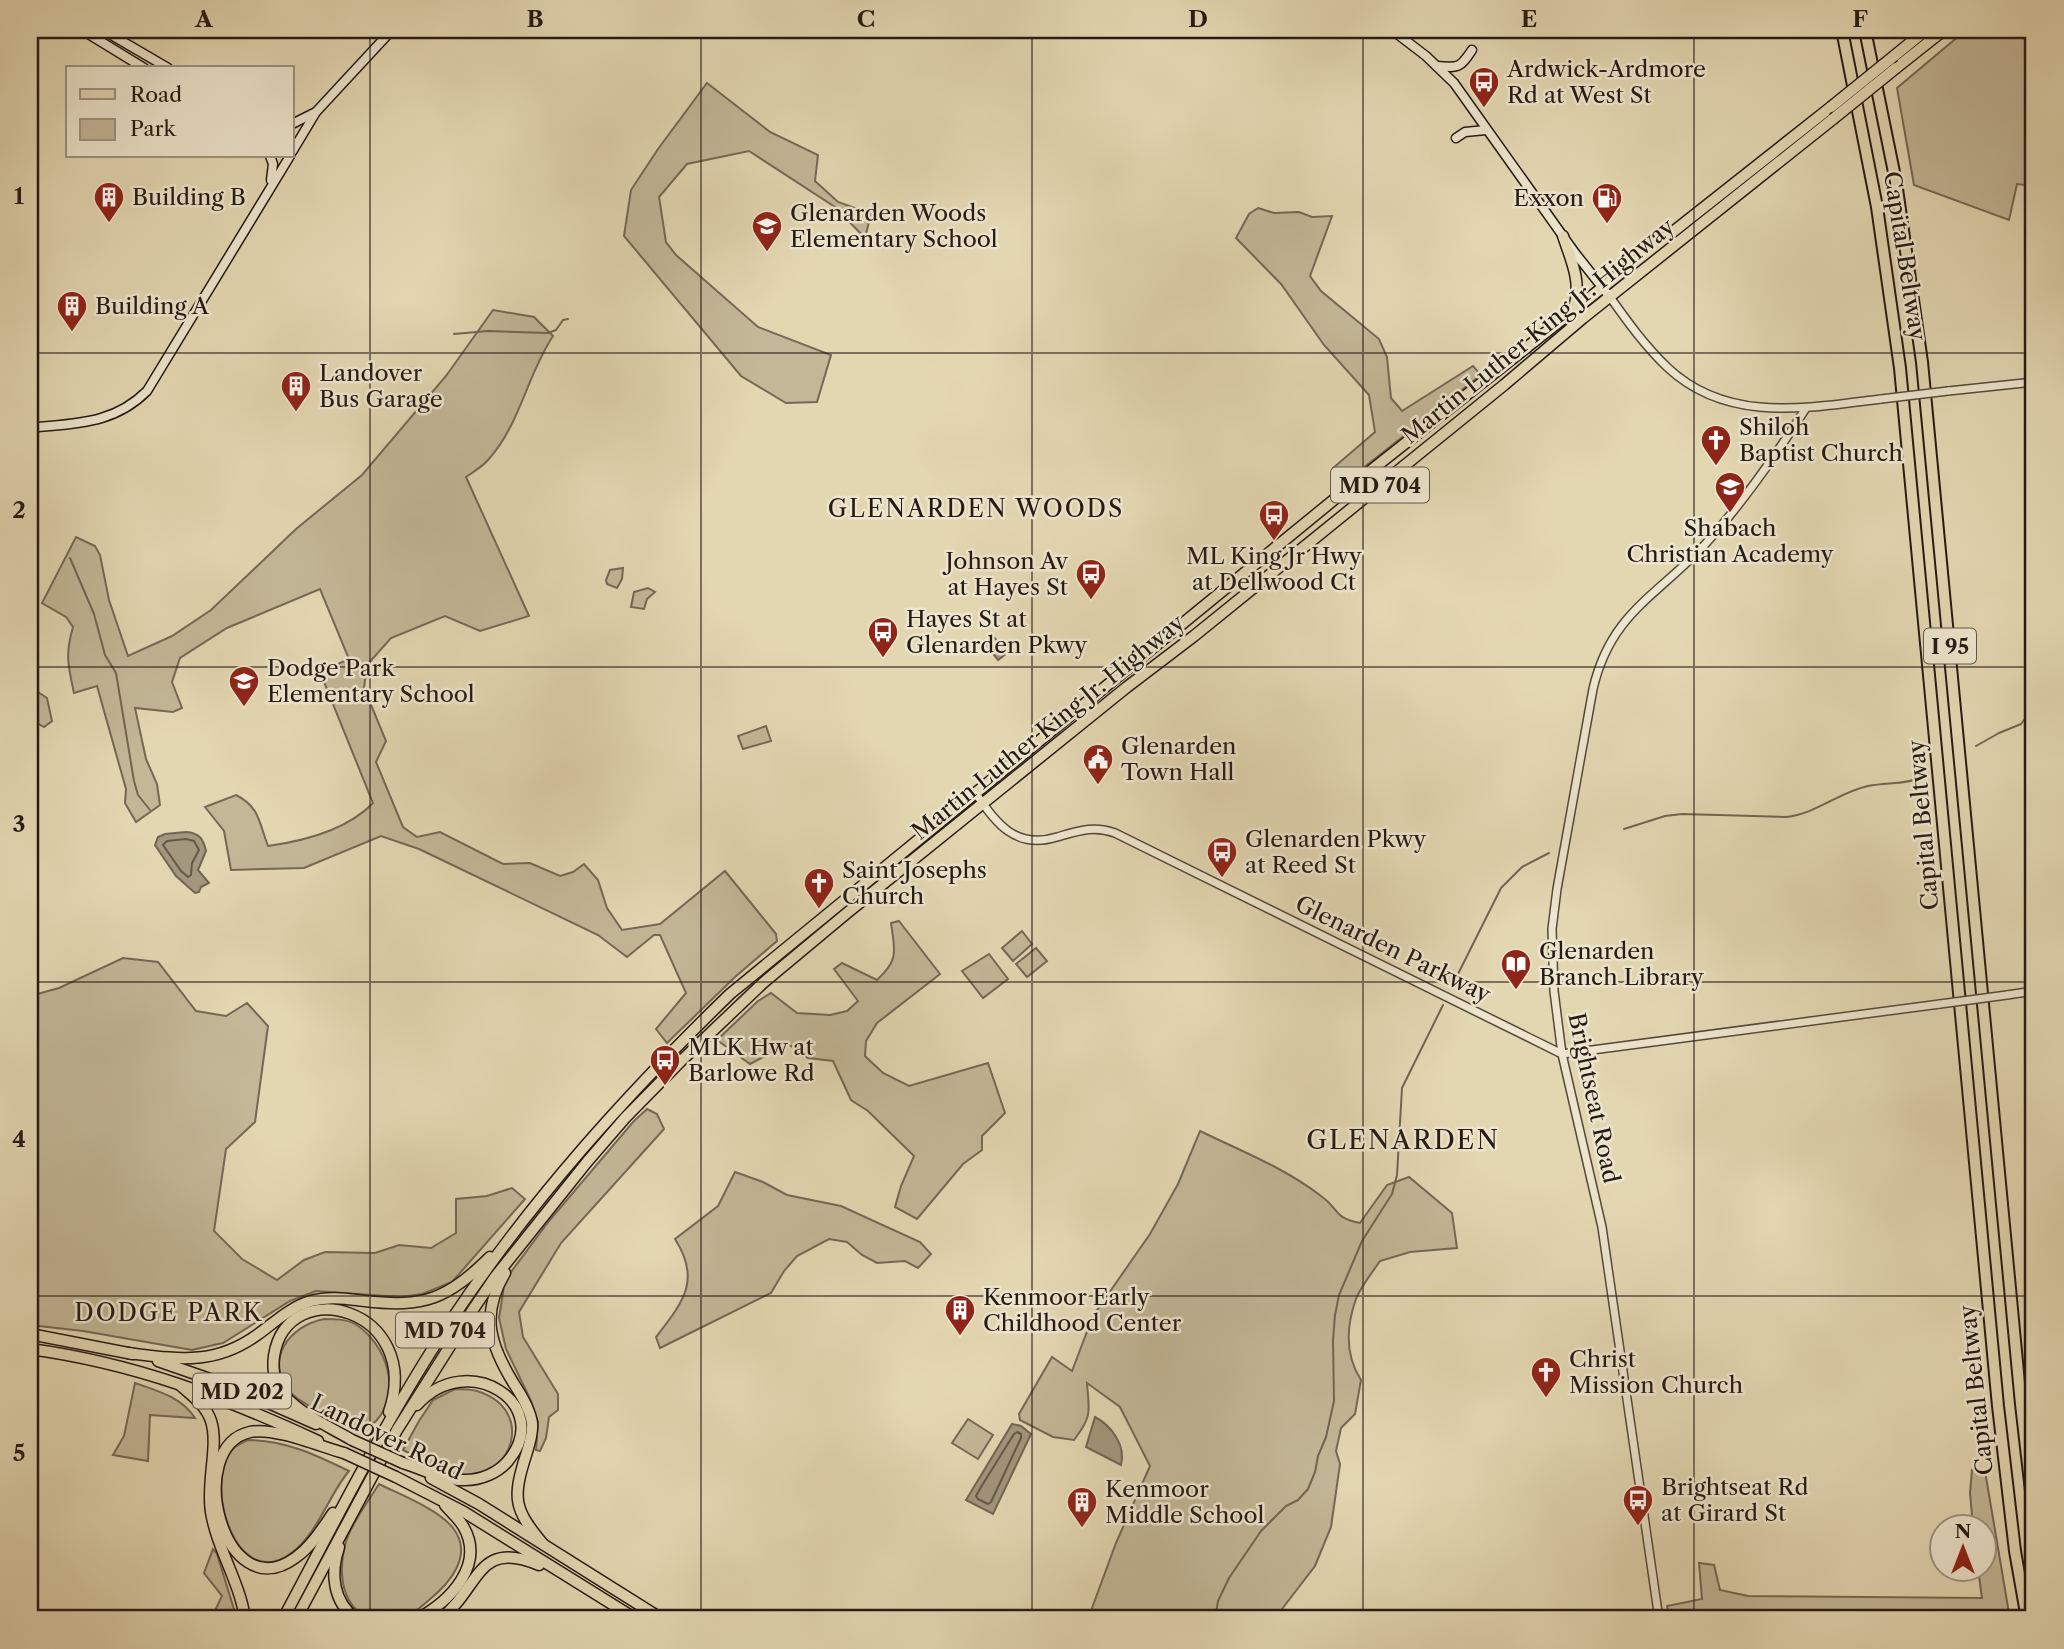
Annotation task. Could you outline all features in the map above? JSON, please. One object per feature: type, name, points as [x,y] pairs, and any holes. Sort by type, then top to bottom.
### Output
[{"type":"highway","name":"Capital Beltway","points":[[1842,30],[1877,207],[1900,368],[1998,1406],[2026,1619]]},
{"type":"highway","name":"Capital Beltway","points":[[1865,30],[1896,182],[1922,362],[2034,1517]]},
{"type":"main road","points":[[82,30],[141,66]]},
{"type":"main road","points":[[103,30],[165,66]]},
{"type":"main road","points":[[294,147],[316,112],[392,30]]},
{"type":"main road","points":[[1392,30],[1454,83],[1609,297]]},
{"type":"main road","name":"Martin Luther King Jr. Highway","points":[[284,1619],[384,1430],[452,1319],[512,1234],[583,1147],[641,1082],[730,994],[975,792],[1602,286],[1926,30]]},
{"type":"main road","name":"Martin Luther King Jr. Highway","points":[[296,1619],[397,1430],[474,1308],[582,1169],[651,1090],[729,1014],[946,833],[1944,30]]},
{"type":"main road","points":[[1437,66],[1461,65],[1472,50]]},
{"type":"main road","points":[[294,123],[316,112]]},
{"type":"main road","points":[[1456,138],[1465,132],[1486,130]]},
{"type":"main road","points":[[270,187],[273,164],[271,158]]},
{"type":"main road","points":[[30,428],[98,420],[124,411],[138,401],[147,391],[287,158]]},
{"type":"main road","points":[[1563,236],[1577,280],[1574,309]]},
{"type":"main road","points":[[797,937],[808,946]]},
{"type":"main road","points":[[128,1353],[182,1359],[216,1356],[245,1343],[296,1307],[321,1299],[398,1304],[430,1299],[446,1293],[467,1279],[512,1234]]},
{"type":"main road","points":[[524,1241],[497,1289],[490,1322],[496,1351],[530,1416],[531,1441],[518,1482],[517,1497],[524,1518],[543,1544]]},
{"type":"main road","points":[[352,1440],[294,1404],[276,1382],[273,1360],[280,1339],[291,1324],[311,1312],[335,1309],[354,1314],[371,1326],[385,1341],[393,1359],[396,1385],[384,1430]]},
{"type":"main road","name":"Landover Road","points":[[30,1334],[128,1353],[223,1383],[352,1440],[464,1495],[663,1619]]},
{"type":"main road","name":"Landover Road","points":[[30,1349],[110,1363],[177,1382],[233,1402],[437,1497],[636,1619]]},
{"type":"main road","points":[[397,1430],[432,1391],[443,1385],[463,1381],[483,1383],[501,1391],[513,1404],[520,1419],[520,1436],[515,1451],[499,1469],[484,1477],[455,1479],[403,1463]]},
{"type":"main road","points":[[177,1382],[203,1406],[211,1420],[214,1436],[209,1491],[212,1517],[240,1595],[245,1619]]},
{"type":"main road","points":[[344,1453],[266,1432],[237,1437],[223,1454],[217,1480],[218,1510],[229,1542],[239,1555],[252,1564],[267,1567],[287,1563],[307,1548],[357,1478]]},
{"type":"main road","points":[[417,1619],[449,1596],[470,1563],[470,1544],[463,1526],[437,1497]]},
{"type":"main road","points":[[348,1520],[336,1557],[334,1580],[343,1606],[356,1619]]},
{"type":"main road","points":[[440,1619],[460,1600],[484,1566],[497,1558],[511,1556],[524,1559],[573,1580]]},
{"type":"street","points":[[1609,297],[1667,367],[1700,390],[1732,403],[1754,408],[1806,408],[2034,382]]},
{"type":"street","name":"Brightseat Road","points":[[1659,1619],[1602,1227],[1562,1054],[1554,984],[1553,921],[1563,848],[1599,665],[1612,638],[1632,612],[1692,558],[1726,520],[1777,453],[1806,408]]},
{"type":"street","name":"Glenarden Parkway","points":[[975,792],[1002,828],[1014,835],[1027,839],[1047,839],[1089,828],[1115,833],[1562,1054]]},
{"type":"street","points":[[1562,1054],[2034,991]]},
{"type":"green space","points":[[1966,30],[2034,30],[2034,186],[2017,184],[2009,220],[1914,185],[1897,88]]},
{"type":"green space","points":[[707,83],[770,132],[818,155],[815,181],[838,202],[871,214],[865,238],[835,207],[749,151],[687,164],[659,197],[666,242],[676,255],[758,327],[831,355],[817,402],[786,403],[741,376],[624,236],[631,190]]},
{"type":"green space","points":[[1258,208],[1274,213],[1299,212],[1312,217],[1332,216],[1310,276],[1321,291],[1379,339],[1387,357],[1391,398],[1402,411],[1473,366],[1481,375],[1339,487],[1333,468],[1375,432],[1369,395],[1324,345],[1281,284],[1236,238],[1249,214]]},
{"type":"green space","points":[[493,310],[534,317],[553,336],[499,446],[486,463],[466,477],[529,616],[480,631],[445,616],[391,638],[367,665],[364,688],[386,741],[376,762],[403,827],[417,837],[440,832],[503,864],[530,863],[560,876],[573,872],[584,864],[598,880],[607,908],[622,930],[660,924],[725,871],[776,934],[777,941],[735,977],[667,1043],[656,1029],[686,993],[660,935],[654,935],[627,957],[598,935],[419,849],[381,836],[304,868],[231,870],[224,831],[205,807],[236,795],[250,805],[258,816],[268,846],[324,833],[351,820],[373,803],[320,672],[349,659],[320,589],[227,628],[180,658],[172,682],[182,708],[173,712],[135,708],[146,759],[157,784],[160,805],[136,822],[125,803],[126,789],[97,686],[74,693],[68,660],[73,627],[66,617],[42,603],[76,537],[95,546],[100,555],[109,600],[128,656],[172,636],[211,610],[296,529],[362,475],[446,376]]},
{"type":"green space","points":[[623,568],[622,579],[617,588],[607,584],[610,570]]},
{"type":"green space","points":[[648,588],[655,592],[647,599],[644,609],[631,607],[634,592]]},
{"type":"green space","points":[[32,688],[47,698],[52,721],[44,727],[30,719]]},
{"type":"green space","points":[[766,726],[771,741],[743,749],[738,736]]},
{"type":"green space","points":[[899,921],[940,974],[877,1023],[866,1041],[865,1056],[883,1073],[909,1086],[988,1063],[1005,1113],[982,1136],[982,1150],[963,1164],[917,1219],[895,1207],[914,1156],[868,1111],[851,1100],[833,1061],[808,1058],[788,1044],[750,1064],[717,1040],[758,1001],[771,993],[797,1013],[830,1015],[847,1011],[858,1001],[834,969],[842,963],[877,980],[892,961],[894,948],[891,923]]},
{"type":"green space","points":[[1022,931],[1032,944],[1013,961],[1002,948]]},
{"type":"green space","points":[[1036,948],[1047,961],[1027,977],[1016,964]]},
{"type":"green space","points":[[989,954],[1008,979],[983,998],[962,971]]},
{"type":"green space","points":[[123,958],[158,962],[196,1011],[226,1016],[247,1003],[268,1026],[255,1122],[226,1149],[214,1231],[242,1259],[277,1280],[304,1260],[325,1252],[375,1253],[399,1245],[431,1248],[456,1233],[456,1199],[487,1196],[512,1188],[525,1199],[452,1282],[422,1294],[401,1297],[316,1291],[290,1301],[223,1343],[192,1350],[83,1331],[30,1325],[30,996],[59,988]]},
{"type":"green space","points":[[647,1109],[657,1114],[664,1129],[561,1243],[519,1312],[523,1337],[558,1394],[558,1410],[549,1417],[546,1438],[540,1451],[536,1450],[538,1422],[506,1349],[499,1318],[505,1280],[549,1221]]},
{"type":"green space","points":[[1200,1131],[1293,1177],[1327,1201],[1341,1216],[1360,1223],[1387,1185],[1409,1177],[1452,1213],[1457,1248],[1410,1252],[1380,1261],[1358,1294],[1350,1320],[1349,1341],[1352,1361],[1361,1380],[1355,1414],[1341,1428],[1336,1451],[1340,1464],[1331,1527],[1315,1566],[1282,1609],[1282,1619],[1088,1619],[1116,1543],[1150,1466],[1120,1407],[1087,1383],[1087,1418],[1074,1440],[1053,1437],[1020,1420],[1019,1414],[1052,1357],[1072,1371],[1093,1316],[1150,1234],[1178,1184]]},
{"type":"green space","points":[[735,1172],[763,1182],[787,1195],[841,1206],[920,1242],[931,1254],[918,1268],[905,1261],[877,1263],[847,1242],[829,1239],[797,1256],[771,1293],[660,1348],[656,1337],[681,1302],[688,1280],[683,1254],[675,1239],[718,1206]]},
{"type":"green space","points":[[324,1319],[344,1320],[355,1324],[366,1332],[382,1355],[387,1369],[388,1396],[384,1409],[370,1425],[357,1427],[322,1413],[291,1393],[283,1381],[279,1368],[284,1346],[300,1329]]},
{"type":"green space","points":[[135,1383],[176,1400],[195,1418],[150,1415],[148,1461],[113,1455],[124,1436]]},
{"type":"green space","points":[[455,1389],[477,1391],[495,1400],[507,1412],[512,1427],[511,1441],[505,1455],[495,1467],[481,1474],[456,1475],[403,1450],[433,1400]]},
{"type":"green space","points":[[968,1419],[993,1435],[978,1459],[952,1443]]},
{"type":"green space","points":[[248,1440],[288,1446],[349,1471],[300,1546],[290,1554],[270,1562],[254,1559],[240,1546],[229,1528],[223,1506],[225,1464],[234,1448]]},
{"type":"green space","points":[[1972,1470],[1985,1471],[1992,1512],[1972,1512]]},
{"type":"green space","points":[[379,1484],[419,1503],[446,1521],[459,1538],[461,1548],[457,1568],[445,1585],[414,1612],[397,1619],[380,1620],[356,1610],[344,1588],[342,1575],[347,1538]]},
{"type":"green space","points":[[1997,1542],[2010,1619],[1670,1619],[1667,1606],[1702,1599],[1699,1563],[1714,1565],[1720,1590],[1748,1596],[1982,1598],[1980,1582],[1997,1582]]},
{"type":"green space","points":[[213,1549],[217,1554],[237,1619],[211,1619],[222,1596],[204,1573]]},
{"type":"water","points":[[993,636],[1007,653],[998,660],[985,643]]},
{"type":"water","points":[[186,832],[200,837],[206,851],[198,870],[209,883],[195,893],[176,876],[155,845],[158,837],[165,834]]},
{"type":"water","points":[[1095,1417],[1116,1437],[1121,1451],[1121,1465],[1086,1447]]},
{"type":"water","points":[[1012,1424],[1021,1426],[1031,1434],[993,1514],[966,1500]]},
{"type":"waterway","points":[[454,334],[488,331],[548,333],[556,330],[563,320],[568,319]]},
{"type":"waterway","points":[[70,558],[94,614],[105,655],[116,673],[134,781],[138,795],[150,810]]},
{"type":"waterway","points":[[1976,746],[2021,724],[2034,707]]},
{"type":"waterway","points":[[1624,829],[1665,816],[1682,814],[1786,817],[1807,812],[1857,789],[1923,777]]},
{"type":"waterway","points":[[1451,988],[1501,888],[1522,867],[1549,853]]},
{"type":"waterway","points":[[1215,1619],[1218,1601],[1229,1578],[1261,1531],[1308,1489],[1315,1472],[1334,1401],[1333,1340],[1339,1295],[1362,1241],[1392,1194],[1397,1175],[1402,1088],[1443,1005]]},
{"type":"place","name":"Ardwick-Ardmore Rd at West St","points":[[1484,109]]},
{"type":"place","name":"Building B","points":[[109,224]]},
{"type":"place","name":"Exxon","points":[[1607,225]]},
{"type":"place","name":"Glenarden Woods Elementary School","points":[[767,253]]},
{"type":"place","name":"Building A","points":[[72,333]]},
{"type":"place","name":"Landover Bus Garage","points":[[296,413]]},
{"type":"place","name":"Shiloh Baptist Church","points":[[1716,467]]},
{"type":"place","name":"Shabach Christian Academy","points":[[1730,514]]},
{"type":"place","name":"ML King Jr Hwy at Dellwood Ct","points":[[1274,542]]},
{"type":"place","name":"Johnson Av at Hayes St","points":[[1091,601]]},
{"type":"place","name":"Hayes St at Glenarden Pkwy","points":[[883,659]]},
{"type":"place","name":"Dodge Park Elementary School","points":[[244,708]]},
{"type":"place","name":"Glenarden Town Hall","points":[[1098,786]]},
{"type":"place","name":"Glenarden Pkwy at Reed St","points":[[1222,879]]},
{"type":"place","name":"Saint Josephs Church","points":[[819,910]]},
{"type":"place","name":"Glenarden Branch Library","points":[[1516,991]]},
{"type":"place","name":"MLK Hw at Barlowe Rd","points":[[665,1087]]},
{"type":"place","name":"Kenmoor Early Childhood Center","points":[[960,1337]]},
{"type":"place","name":"Christ Mission Church","points":[[1546,1399]]},
{"type":"place","name":"Brightseat Rd at Girard St","points":[[1638,1527]]},
{"type":"place","name":"Kenmoor Middle School","points":[[1082,1529]]},
{"type":"district","name":"GLENARDEN WOODS","points":[[976,508]]},
{"type":"district","name":"GLENARDEN","points":[[1403,1140]]},
{"type":"district","name":"DODGE PARK","points":[[169,1312]]}]
